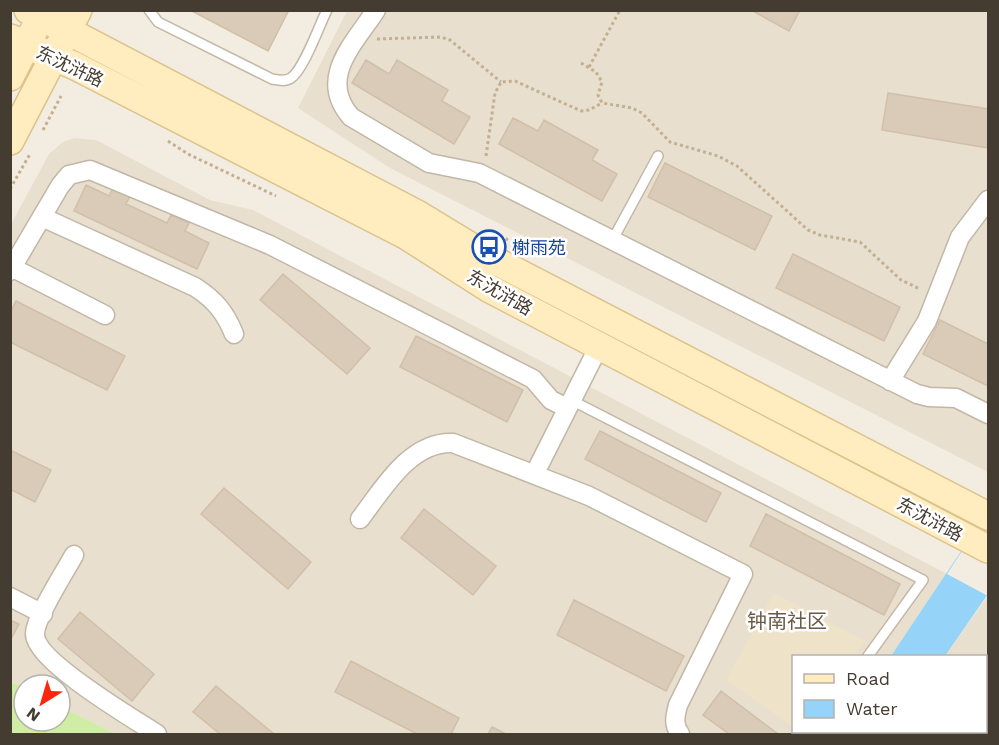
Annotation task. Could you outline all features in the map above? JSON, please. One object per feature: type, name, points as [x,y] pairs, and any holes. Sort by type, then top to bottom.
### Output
[{"type":"main road","name":"东沈浒路","points":[[38,13],[72,21],[419,214],[488,257],[987,515]]},
{"type":"main road","points":[[10,77],[19,42],[38,13]]},
{"type":"main road","points":[[10,141],[72,21]]},
{"type":"main road","name":"东沈浒路","points":[[19,42],[55,56],[407,236],[490,289],[979,544]]},
{"type":"street","points":[[376,10],[342,61],[337,75],[337,91],[342,106],[351,117],[429,163],[479,172],[890,381],[929,398],[956,398],[988,414]]},
{"type":"street","points":[[105,315],[12,269],[60,186],[69,176],[90,170],[281,250],[533,379],[551,400],[569,404]]},
{"type":"street","points":[[890,381],[927,321],[960,237],[988,200]]},
{"type":"street","points":[[42,217],[195,287],[214,300],[226,316],[234,334]]},
{"type":"street","points":[[535,473],[599,346]]},
{"type":"street","points":[[360,519],[404,465],[420,452],[442,442],[453,443],[535,473],[566,489],[589,496],[743,574],[678,705],[674,718],[675,728],[680,735]]},
{"type":"street","points":[[74,555],[43,614],[34,636],[37,644],[63,672],[157,735]]},
{"type":"street","points":[[10,597],[43,614]]},
{"type":"lane","points":[[149,10],[158,22],[272,79],[282,81],[291,78],[298,69],[327,10]]},
{"type":"lane","points":[[612,241],[658,156]]},
{"type":"lane","points":[[569,404],[923,580],[869,655]]},
{"type":"path","points":[[589,67],[620,10]]},
{"type":"path","points":[[372,39],[441,37],[450,40],[501,82],[515,81],[581,111],[589,110],[602,103],[632,108],[642,113],[670,142],[718,156],[737,166],[808,230],[820,235],[861,242],[902,280],[929,294]]},
{"type":"path","points":[[581,63],[589,67],[602,82],[598,95],[602,103]]},
{"type":"path","points":[[485,161],[495,93],[501,82]]},
{"type":"path","points":[[492,231],[513,242]]},
{"type":"shaded area","points":[[347,11],[988,11],[988,472],[390,168],[298,108]]},
{"type":"shaded area","points":[[74,138],[96,140],[210,200],[253,210],[947,574],[892,655],[792,655],[792,733],[838,734],[115,734],[72,712],[72,673],[12,673],[11,681],[10,226],[49,154],[63,142]]},
{"type":"shaded area","points":[[774,593],[865,641],[855,655],[792,655],[792,726],[726,680]]},
{"type":"shaded area","points":[[988,596],[988,734],[891,734],[987,733],[987,655],[946,655]]},
{"type":"green space","points":[[10,681],[12,682],[12,733],[72,733],[72,712],[115,734],[11,734]]},
{"type":"water","points":[[988,511],[988,594],[946,655],[892,655]]},
{"type":"pier","points":[[988,511],[988,596],[947,574]]},
{"type":"building","points":[[190,10],[289,10],[268,51]]},
{"type":"building","points":[[751,10],[800,10],[789,31]]},
{"type":"building","points":[[366,60],[389,74],[397,60],[448,90],[442,101],[470,117],[454,144],[352,83]]},
{"type":"building","points":[[888,93],[988,109],[988,148],[882,130]]},
{"type":"building","points":[[513,118],[538,131],[544,120],[598,150],[592,160],[617,174],[602,201],[499,144]]},
{"type":"building","points":[[665,163],[772,216],[755,250],[648,197]]},
{"type":"building","points":[[86,185],[109,196],[113,188],[130,196],[126,204],[167,223],[171,215],[189,223],[185,231],[209,243],[197,269],[74,211]]},
{"type":"building","points":[[793,254],[900,307],[884,341],[776,288]]},
{"type":"building","points":[[283,274],[370,348],[347,374],[260,300]]},
{"type":"building","points":[[16,301],[125,356],[107,390],[10,342],[10,313]]},
{"type":"building","points":[[940,320],[988,344],[988,386],[923,354]]},
{"type":"building","points":[[416,336],[523,390],[507,422],[400,367]]},
{"type":"building","points":[[600,431],[721,493],[706,522],[585,459]]},
{"type":"building","points":[[10,450],[51,470],[35,502],[10,489]]},
{"type":"building","points":[[224,488],[311,562],[288,589],[201,514]]},
{"type":"building","points":[[424,509],[496,566],[473,595],[401,538]]},
{"type":"building","points":[[766,514],[900,584],[884,615],[750,546]]},
{"type":"building","points":[[574,600],[684,656],[666,691],[557,635]]},
{"type":"building","points":[[80,612],[154,674],[132,701],[58,639]]},
{"type":"building","points":[[10,620],[19,624],[10,641]]},
{"type":"building","points":[[987,656],[988,657],[987,694]]},
{"type":"building","points":[[351,661],[459,718],[451,734],[417,734],[335,692]]},
{"type":"building","points":[[216,686],[274,734],[220,734],[193,712]]},
{"type":"building","points":[[721,691],[778,734],[729,734],[703,715]]},
{"type":"building","points":[[492,727],[506,734],[488,734]]},
{"type":"place","name":"榭雨苑","points":[[489,247]]},
{"type":"district","name":"钟南社区","points":[[787,621]]}]
